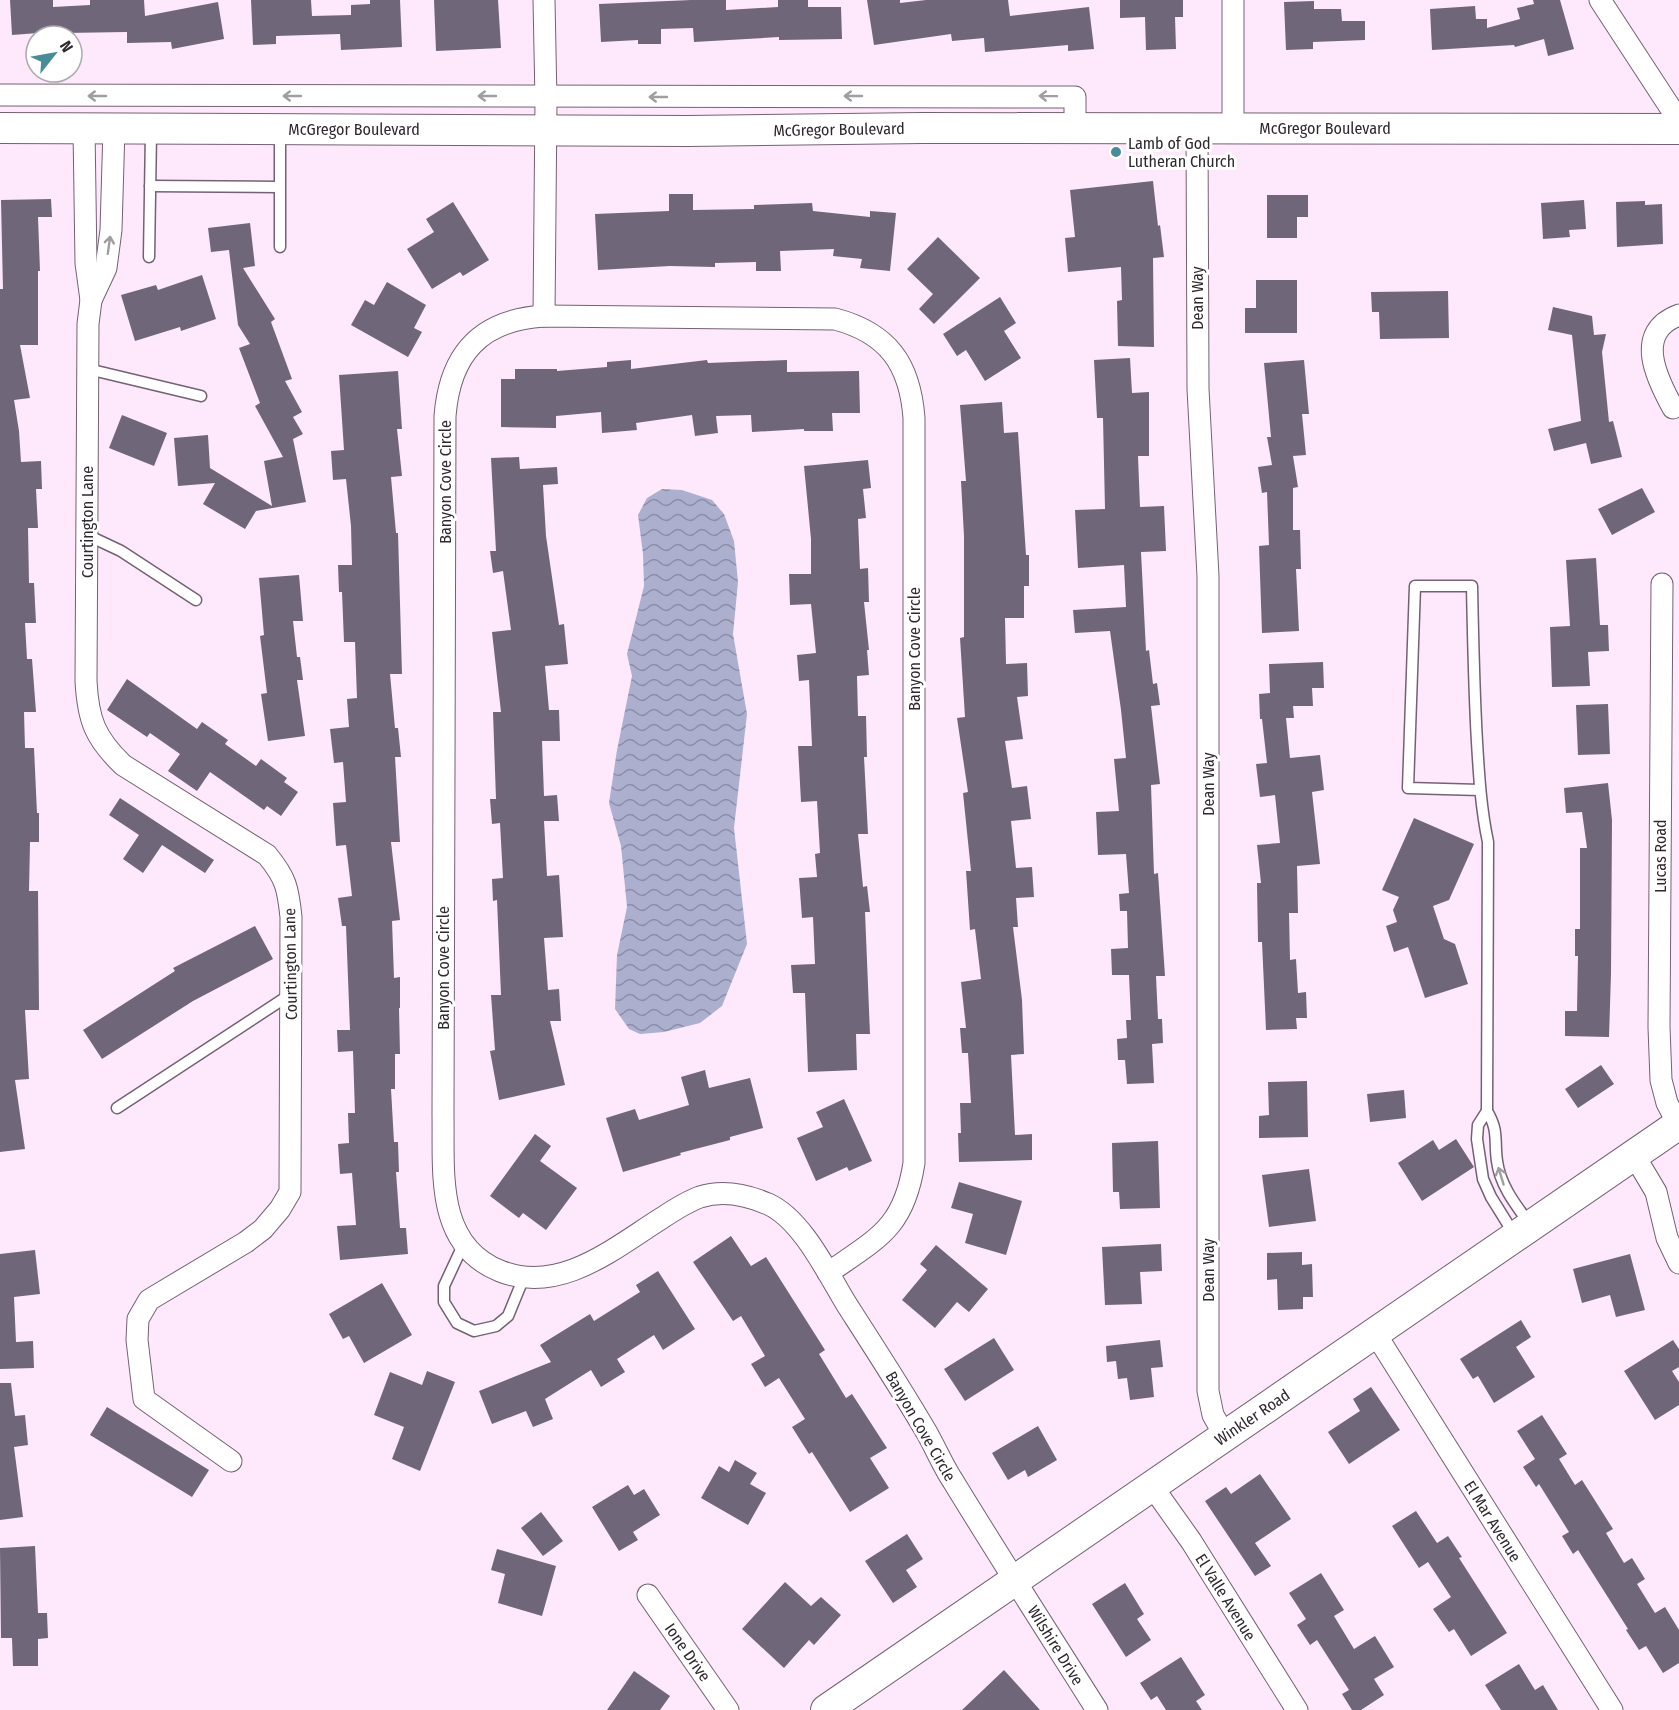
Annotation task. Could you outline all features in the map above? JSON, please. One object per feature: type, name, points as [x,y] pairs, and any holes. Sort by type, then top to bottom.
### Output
[{"type":"main road","name":"McGregor Boulevard","points":[[0,128],[688,131],[1075,128],[1679,129]]},
{"type":"main road","name":"Winkler Road","points":[[826,1710],[1678,1124]]},
{"type":"street","points":[[544,0],[546,96],[544,316]]},
{"type":"street","points":[[1233,0],[1233,128]]},
{"type":"street","points":[[1600,0],[1679,121]]},
{"type":"street","points":[[0,95],[1075,97],[1075,128]]},
{"type":"street","name":"Courtington Lane","points":[[84,128],[86,263],[91,300],[88,324],[86,681],[88,707],[94,730],[107,749],[123,765],[248,841],[267,855],[282,873],[289,894],[291,917],[291,1192],[264,1229],[149,1300],[138,1319],[137,1340],[144,1399],[231,1461]]},
{"type":"street","name":"Courtington Lane","points":[[91,300],[106,267],[111,230],[114,128]]},
{"type":"street","name":"Dean Way","points":[[1197,129],[1198,389],[1208,576],[1208,1391],[1213,1414],[1225,1436]]},
{"type":"street","points":[[1673,408],[1654,371],[1652,349],[1659,329],[1666,321],[1679,315]]},
{"type":"street","name":"Banyon Cove Circle","points":[[828,1273],[874,1241],[891,1226],[903,1207],[914,1163],[914,418],[912,396],[906,373],[894,354],[876,336],[856,324],[835,319],[544,316],[522,318],[501,324],[464,352],[453,372],[446,394],[443,1115],[445,1192],[448,1213],[458,1234],[472,1253],[488,1266],[511,1276],[535,1279],[558,1276],[579,1268],[681,1206],[701,1197],[725,1193],[747,1197],[770,1205],[788,1218],[828,1273],[1015,1580]]},
{"type":"street","name":"Lucas Road","points":[[1662,584],[1659,1015],[1661,1080],[1667,1103],[1678,1124]]},
{"type":"street","points":[[1661,781],[1679,770]]},
{"type":"street","points":[[1634,1155],[1656,1192],[1667,1238],[1679,1263]]},
{"type":"street","name":"El Mar Avenue","points":[[1375,1333],[1612,1710]]},
{"type":"street","name":"El Valle Avenue","points":[[1152,1486],[1191,1541],[1297,1710]]},
{"type":"street","name":"Wilshire Drive","points":[[1015,1580],[1097,1710]]},
{"type":"street","name":"Ione Drive","points":[[648,1595],[728,1710]]},
{"type":"lane","points":[[149,257],[151,129]]},
{"type":"lane","points":[[280,129],[280,247]]},
{"type":"lane","points":[[150,186],[279,188]]},
{"type":"lane","points":[[88,369],[201,396]]},
{"type":"lane","points":[[87,535],[121,551],[196,600]]},
{"type":"lane","points":[[1480,790],[1408,788],[1415,586],[1472,586],[1474,692],[1480,790],[1481,809],[1488,842],[1487,1111],[1495,1125],[1497,1162],[1523,1231]]},
{"type":"lane","points":[[117,1108],[291,993]]},
{"type":"lane","points":[[1487,1111],[1478,1125],[1477,1139],[1483,1179],[1491,1197],[1523,1231]]},
{"type":"lane","points":[[464,1242],[444,1286],[444,1302],[457,1323],[474,1331],[496,1326],[507,1316],[524,1277]]},
{"type":"water","points":[[662,489],[682,490],[712,500],[724,514],[734,541],[738,582],[733,634],[747,714],[734,828],[747,944],[722,1006],[700,1023],[664,1032],[640,1034],[629,1029],[615,1009],[617,955],[627,907],[621,846],[609,803],[632,676],[627,654],[644,586],[638,515],[647,498]]},
{"type":"building","points":[[10,0],[53,0],[53,7],[90,5],[90,0],[144,0],[145,16],[218,2],[224,39],[172,49],[171,42],[127,43],[127,32],[84,33],[84,24],[24,24],[24,34],[12,35]]},
{"type":"building","points":[[251,0],[311,0],[312,16],[351,15],[351,5],[370,4],[370,0],[400,0],[402,47],[341,50],[340,34],[276,36],[276,44],[253,45]]},
{"type":"building","points":[[434,0],[498,0],[501,48],[436,51]]},
{"type":"building","points":[[726,0],[726,10],[778,7],[778,0],[808,0],[808,7],[841,7],[842,39],[779,40],[779,37],[694,42],[693,28],[661,29],[661,44],[638,44],[638,40],[601,42],[599,4]]},
{"type":"building","points":[[867,0],[900,0],[900,3],[926,0],[1008,0],[1010,16],[1089,7],[1094,49],[1068,51],[1068,45],[985,52],[984,38],[952,41],[951,34],[874,45]]},
{"type":"building","points":[[1120,0],[1183,0],[1183,17],[1175,17],[1176,49],[1146,50],[1145,17],[1120,18]]},
{"type":"building","points":[[1533,0],[1560,0],[1574,49],[1548,56],[1544,39],[1515,47],[1514,45],[1432,50],[1430,9],[1475,6],[1476,19],[1487,19],[1487,28],[1520,19],[1517,8],[1534,4]]},
{"type":"building","points":[[1314,1],[1314,9],[1341,9],[1342,21],[1365,21],[1365,40],[1313,42],[1313,49],[1286,50],[1284,2]]},
{"type":"building","points":[[1153,181],[1164,257],[1153,258],[1154,347],[1118,346],[1117,301],[1122,300],[1121,267],[1068,272],[1065,238],[1075,237],[1070,190]]},
{"type":"building","points":[[669,194],[693,194],[693,210],[754,209],[754,205],[812,203],[813,211],[870,217],[870,211],[896,213],[890,271],[860,268],[862,259],[833,256],[834,249],[780,251],[781,271],[756,271],[756,262],[715,263],[715,267],[670,266],[598,270],[595,214],[669,211]]},
{"type":"building","points":[[1267,195],[1308,195],[1308,217],[1297,217],[1297,238],[1267,238]]},
{"type":"building","points":[[51,199],[52,217],[38,217],[40,271],[38,271],[38,345],[20,345],[30,398],[14,400],[21,462],[41,461],[42,489],[36,489],[38,528],[28,528],[29,583],[34,583],[36,623],[25,623],[27,659],[32,659],[36,712],[24,712],[25,748],[34,748],[37,813],[39,813],[39,842],[30,842],[29,891],[38,891],[39,1010],[25,1010],[29,1079],[15,1080],[25,1149],[0,1152],[0,289],[3,289],[1,200]]},
{"type":"building","points":[[1584,200],[1586,229],[1569,230],[1570,237],[1543,239],[1541,203]]},
{"type":"building","points":[[1645,201],[1645,205],[1662,204],[1663,244],[1617,247],[1616,202]]},
{"type":"building","points":[[453,202],[489,260],[463,276],[460,272],[432,289],[407,249],[434,232],[426,219]]},
{"type":"building","points":[[250,223],[255,266],[243,268],[275,319],[271,322],[292,379],[285,381],[302,412],[293,417],[303,434],[293,439],[306,502],[256,511],[245,529],[203,504],[215,483],[178,486],[174,438],[208,435],[210,468],[272,506],[264,461],[283,457],[255,406],[260,403],[239,348],[250,344],[238,325],[229,250],[211,252],[208,228]]},
{"type":"building","points":[[938,237],[980,278],[934,324],[919,309],[933,294],[907,269]]},
{"type":"building","points":[[202,275],[216,319],[181,331],[180,327],[135,341],[121,295],[156,285],[158,290]]},
{"type":"building","points":[[1256,280],[1297,280],[1297,333],[1245,333],[1245,308],[1256,308]]},
{"type":"building","points":[[387,282],[426,305],[414,328],[422,332],[408,357],[351,325],[365,300],[374,305]]},
{"type":"building","points":[[1448,291],[1449,338],[1380,339],[1379,312],[1372,312],[1371,292]]},
{"type":"building","points":[[1000,297],[1016,323],[1004,331],[1021,358],[985,381],[966,350],[957,356],[943,334]]},
{"type":"building","points":[[1553,307],[1592,316],[1594,335],[1606,334],[1602,352],[1609,422],[1613,421],[1622,457],[1591,464],[1586,443],[1554,451],[1548,429],[1581,421],[1572,335],[1548,330]]},
{"type":"building","points":[[1130,358],[1132,393],[1149,392],[1149,456],[1138,456],[1140,507],[1164,506],[1166,551],[1141,552],[1146,651],[1149,650],[1153,684],[1157,683],[1160,705],[1151,706],[1160,784],[1151,785],[1154,874],[1158,873],[1165,976],[1156,976],[1158,1019],[1162,1019],[1163,1043],[1152,1044],[1154,1083],[1127,1084],[1125,1060],[1118,1060],[1117,1039],[1127,1038],[1126,1020],[1131,1020],[1129,975],[1112,975],[1111,949],[1128,948],[1127,911],[1120,911],[1119,894],[1129,893],[1126,854],[1098,855],[1096,812],[1119,811],[1114,759],[1126,758],[1121,710],[1110,631],[1075,633],[1073,610],[1126,607],[1124,565],[1078,568],[1075,510],[1105,509],[1103,418],[1097,418],[1094,360]]},
{"type":"building","points":[[631,360],[631,369],[707,360],[708,363],[787,360],[787,372],[859,371],[860,413],[832,413],[833,431],[804,431],[804,429],[752,432],[751,415],[716,416],[718,433],[695,436],[692,415],[636,423],[637,430],[602,433],[601,412],[556,416],[556,428],[501,427],[501,379],[515,379],[515,369],[557,369],[557,371],[607,367],[607,362]]},
{"type":"building","points":[[1304,360],[1309,414],[1302,414],[1306,455],[1293,456],[1298,487],[1293,488],[1293,530],[1300,530],[1301,569],[1296,569],[1299,631],[1262,633],[1259,546],[1269,545],[1267,492],[1262,493],[1258,467],[1272,465],[1267,437],[1271,437],[1264,363]]},
{"type":"building","points":[[398,371],[402,429],[397,429],[402,476],[391,477],[396,533],[398,533],[402,674],[390,674],[395,728],[398,728],[401,757],[395,757],[400,842],[391,842],[400,920],[392,921],[394,978],[400,977],[400,1054],[395,1054],[395,1089],[391,1089],[394,1142],[398,1142],[399,1172],[396,1172],[400,1228],[406,1228],[408,1254],[340,1260],[337,1226],[356,1225],[352,1173],[340,1174],[338,1144],[349,1143],[348,1113],[355,1113],[353,1051],[338,1052],[337,1030],[350,1030],[346,926],[342,926],[338,898],[352,896],[346,845],[336,846],[333,803],[346,802],[343,762],[334,763],[330,729],[349,727],[347,699],[357,698],[355,642],[344,642],[342,592],[339,592],[338,565],[352,565],[351,526],[346,479],[333,480],[331,451],[344,450],[339,375]]},
{"type":"building","points":[[1002,402],[1004,433],[1018,432],[1026,555],[1029,555],[1029,586],[1024,586],[1024,618],[1005,618],[1006,664],[1027,663],[1028,696],[1017,697],[1023,739],[1005,741],[1012,788],[1027,786],[1031,819],[1011,821],[1016,868],[1032,867],[1034,897],[1016,898],[1018,927],[1013,927],[1022,1000],[1024,1054],[1011,1055],[1015,1135],[1032,1134],[1032,1160],[959,1162],[960,1103],[971,1103],[968,1053],[962,1053],[960,1028],[966,1028],[961,982],[981,979],[975,929],[970,930],[966,871],[971,871],[963,793],[968,792],[957,718],[965,717],[960,638],[964,637],[964,536],[961,481],[966,481],[960,405]]},
{"type":"building","points":[[122,415],[167,433],[154,466],[109,448]]},
{"type":"building","points":[[519,457],[520,469],[557,467],[558,484],[543,485],[546,536],[559,625],[564,624],[568,664],[545,666],[549,710],[559,710],[560,741],[542,741],[544,796],[557,795],[559,821],[544,821],[547,876],[559,875],[563,937],[544,938],[548,990],[559,989],[561,1021],[550,1021],[565,1085],[499,1100],[490,1051],[495,1050],[491,995],[501,995],[497,900],[493,901],[492,879],[503,878],[500,823],[492,824],[490,799],[496,799],[493,712],[501,712],[492,632],[511,630],[503,571],[493,573],[490,551],[496,551],[491,458]]},
{"type":"building","points":[[868,460],[871,488],[863,489],[866,518],[858,519],[860,569],[868,568],[869,602],[864,602],[869,675],[857,676],[858,716],[866,716],[867,757],[864,757],[868,834],[858,834],[863,887],[867,886],[870,912],[865,912],[870,1034],[856,1034],[857,1070],[808,1072],[805,993],[793,993],[791,965],[815,964],[813,917],[802,918],[799,878],[817,877],[815,854],[820,853],[817,801],[801,802],[798,746],[812,746],[809,680],[799,681],[797,655],[816,653],[811,604],[790,605],[789,574],[811,574],[811,539],[804,466]]},
{"type":"building","points":[[1642,488],[1655,512],[1612,535],[1598,509]]},
{"type":"building","points":[[1596,558],[1600,625],[1608,625],[1609,651],[1588,652],[1590,686],[1552,687],[1550,627],[1570,626],[1566,560]]},
{"type":"building","points":[[299,575],[303,621],[293,621],[297,657],[300,657],[303,680],[297,680],[305,736],[268,741],[261,694],[267,693],[260,636],[264,635],[259,578]]},
{"type":"building","points":[[1323,662],[1324,688],[1312,688],[1313,706],[1293,706],[1294,718],[1286,718],[1290,758],[1320,755],[1324,790],[1312,792],[1320,864],[1297,866],[1298,913],[1289,913],[1290,960],[1296,959],[1298,993],[1306,992],[1307,1018],[1296,1018],[1297,1029],[1266,1030],[1262,942],[1258,942],[1257,883],[1261,883],[1257,845],[1280,843],[1275,795],[1260,797],[1256,764],[1267,763],[1262,719],[1260,719],[1259,694],[1270,693],[1269,664]]},
{"type":"building","points":[[127,679],[197,729],[202,722],[228,740],[225,744],[256,766],[261,759],[287,778],[284,782],[298,792],[281,816],[267,806],[264,810],[210,772],[197,791],[168,771],[180,754],[150,733],[147,737],[107,710]]},
{"type":"building","points":[[1608,704],[1610,754],[1578,755],[1576,705]]},
{"type":"building","points":[[1608,783],[1612,820],[1609,1037],[1565,1036],[1565,1011],[1577,1011],[1578,956],[1575,956],[1575,929],[1580,929],[1580,848],[1587,848],[1582,812],[1566,813],[1564,788]]},
{"type":"building","points":[[120,798],[214,860],[205,873],[162,845],[143,873],[123,859],[139,835],[109,815]]},
{"type":"building","points":[[1414,818],[1474,844],[1449,900],[1433,906],[1444,939],[1455,944],[1468,984],[1425,998],[1408,947],[1394,952],[1386,926],[1397,922],[1393,910],[1399,897],[1382,890]]},
{"type":"building","points":[[255,926],[273,959],[193,1001],[102,1059],[83,1030],[175,971],[173,968]]},
{"type":"building","points":[[1601,1065],[1614,1084],[1578,1108],[1565,1089]]},
{"type":"building","points":[[705,1070],[709,1088],[750,1078],[763,1128],[623,1172],[606,1118],[635,1109],[639,1120],[689,1105],[681,1077]]},
{"type":"building","points":[[1307,1081],[1308,1137],[1259,1138],[1259,1116],[1269,1115],[1268,1082]]},
{"type":"building","points":[[1404,1090],[1406,1118],[1370,1122],[1367,1094]]},
{"type":"building","points":[[844,1099],[872,1161],[849,1171],[847,1167],[816,1181],[797,1138],[823,1127],[816,1112]]},
{"type":"building","points":[[535,1134],[551,1146],[540,1161],[577,1188],[546,1230],[523,1213],[519,1218],[490,1196]]},
{"type":"building","points":[[1456,1139],[1474,1167],[1422,1201],[1398,1163],[1433,1140],[1439,1150]]},
{"type":"building","points":[[1158,1141],[1160,1208],[1120,1209],[1119,1192],[1113,1192],[1112,1143]]},
{"type":"building","points":[[1309,1169],[1316,1221],[1269,1227],[1262,1175]]},
{"type":"building","points":[[959,1182],[1022,1201],[1006,1255],[965,1243],[973,1214],[951,1208]]},
{"type":"building","points":[[731,1236],[751,1266],[766,1257],[825,1350],[819,1354],[846,1398],[852,1394],[887,1448],[870,1458],[889,1488],[850,1512],[812,1452],[809,1454],[792,1427],[805,1419],[779,1378],[765,1387],[751,1364],[765,1356],[741,1316],[733,1321],[693,1262]]},
{"type":"building","points":[[1161,1244],[1162,1271],[1140,1272],[1142,1304],[1105,1305],[1102,1247]]},
{"type":"building","points":[[936,1245],[988,1289],[969,1312],[957,1302],[935,1328],[902,1300],[927,1270],[920,1264]]},
{"type":"building","points":[[35,1250],[40,1294],[14,1297],[16,1342],[33,1341],[34,1368],[0,1369],[0,1254]]},
{"type":"building","points":[[1302,1252],[1302,1265],[1312,1264],[1313,1297],[1303,1297],[1303,1309],[1278,1310],[1277,1279],[1267,1280],[1267,1253]]},
{"type":"building","points":[[1630,1254],[1645,1310],[1616,1317],[1610,1295],[1582,1303],[1573,1269]]},
{"type":"building","points":[[658,1271],[695,1329],[663,1350],[654,1335],[617,1359],[625,1372],[601,1387],[591,1370],[545,1399],[553,1419],[533,1427],[526,1411],[492,1424],[479,1391],[551,1362],[540,1345],[590,1314],[594,1321],[640,1292],[636,1285]]},
{"type":"building","points":[[382,1283],[412,1335],[364,1363],[349,1336],[343,1339],[329,1314]]},
{"type":"building","points":[[1521,1320],[1531,1337],[1516,1347],[1535,1377],[1494,1403],[1478,1376],[1473,1379],[1460,1359]]},
{"type":"building","points":[[994,1338],[1014,1370],[965,1401],[944,1369]]},
{"type":"building","points":[[1160,1340],[1163,1367],[1151,1368],[1154,1397],[1130,1400],[1127,1378],[1118,1379],[1116,1361],[1107,1362],[1106,1346]]},
{"type":"building","points":[[1673,1340],[1679,1349],[1679,1367],[1672,1371],[1679,1382],[1679,1405],[1655,1420],[1624,1371]]},
{"type":"building","points":[[427,1371],[455,1382],[420,1471],[392,1459],[404,1427],[374,1415],[390,1372],[422,1385]]},
{"type":"building","points":[[0,1383],[11,1383],[15,1416],[25,1415],[28,1445],[14,1447],[23,1517],[0,1520]]},
{"type":"building","points":[[1371,1387],[1400,1430],[1349,1464],[1328,1432],[1360,1411],[1353,1399]]},
{"type":"building","points":[[107,1407],[209,1470],[192,1497],[90,1435]]},
{"type":"building","points":[[1542,1415],[1567,1454],[1559,1459],[1575,1485],[1582,1480],[1613,1529],[1606,1533],[1624,1563],[1632,1558],[1645,1579],[1637,1584],[1655,1613],[1665,1607],[1679,1630],[1679,1663],[1663,1673],[1646,1646],[1639,1650],[1578,1550],[1573,1554],[1562,1536],[1569,1532],[1539,1484],[1536,1487],[1523,1467],[1535,1459],[1517,1431]]},
{"type":"building","points":[[1038,1426],[1057,1460],[1028,1477],[1025,1470],[1008,1480],[992,1453]]},
{"type":"building","points":[[735,1460],[757,1473],[750,1484],[766,1493],[748,1525],[701,1498],[719,1466],[729,1472]]},
{"type":"building","points":[[1260,1474],[1291,1519],[1255,1543],[1271,1566],[1255,1576],[1205,1501],[1226,1487],[1231,1494]]},
{"type":"building","points":[[628,1485],[634,1495],[644,1489],[660,1515],[633,1532],[638,1540],[619,1551],[592,1507]]},
{"type":"building","points":[[1416,1511],[1437,1543],[1448,1536],[1462,1557],[1459,1558],[1507,1633],[1471,1656],[1454,1629],[1449,1632],[1433,1609],[1451,1597],[1428,1562],[1419,1568],[1392,1526]]},
{"type":"building","points":[[541,1512],[563,1541],[543,1556],[521,1528]]},
{"type":"building","points":[[907,1534],[923,1559],[906,1570],[917,1587],[893,1603],[865,1561]]},
{"type":"building","points":[[35,1546],[38,1613],[47,1613],[48,1638],[38,1639],[38,1666],[13,1666],[12,1638],[1,1638],[0,1548]]},
{"type":"building","points":[[497,1549],[556,1566],[542,1616],[498,1603],[505,1574],[491,1570]]},
{"type":"building","points":[[1321,1573],[1344,1610],[1334,1616],[1354,1649],[1375,1636],[1394,1667],[1374,1679],[1384,1695],[1361,1710],[1352,1710],[1342,1694],[1349,1690],[1317,1640],[1310,1645],[1297,1625],[1306,1619],[1289,1593]]},
{"type":"building","points":[[785,1582],[811,1606],[821,1597],[841,1615],[814,1645],[809,1640],[784,1668],[742,1629]]},
{"type":"building","points":[[1125,1583],[1144,1614],[1137,1619],[1151,1640],[1126,1657],[1092,1604]]},
{"type":"building","points":[[1181,1657],[1205,1695],[1196,1701],[1202,1710],[1166,1710],[1157,1696],[1151,1700],[1140,1683]]},
{"type":"building","points":[[1519,1664],[1535,1690],[1543,1685],[1558,1710],[1501,1710],[1485,1685]]},
{"type":"building","points":[[1004,1670],[1040,1710],[962,1710]]},
{"type":"building","points":[[634,1671],[670,1696],[660,1710],[607,1710]]},
{"type":"place","name":"Lamb of God Lutheran Church","points":[[1116,152]]}]
